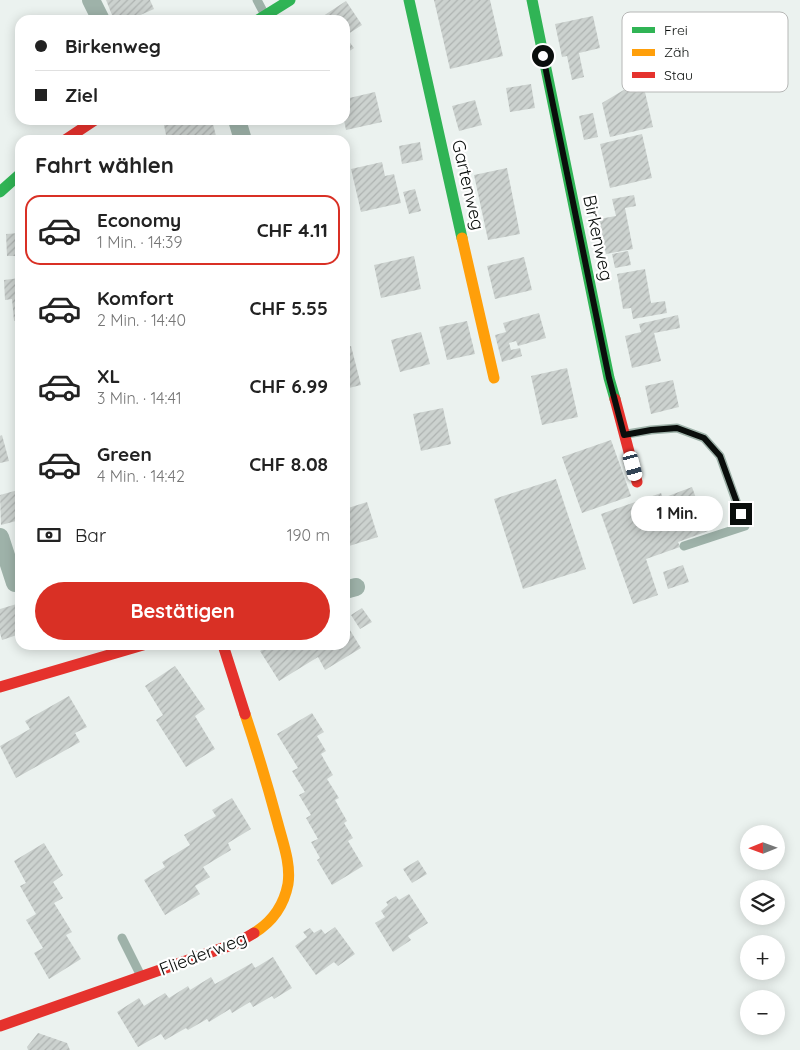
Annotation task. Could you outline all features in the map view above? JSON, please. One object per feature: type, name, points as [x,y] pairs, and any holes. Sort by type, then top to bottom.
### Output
[{"type":"street","points":[[90,0],[98,15]]},
{"type":"street","points":[[266,15],[290,0]]},
{"type":"street","name":"Gartenweg","points":[[409,0],[494,378]]},
{"type":"street","name":"Birkenweg","points":[[532,0],[609,378],[637,482]]},
{"type":"street","points":[[73,135],[88,125]]},
{"type":"street","points":[[0,192],[15,178]]},
{"type":"street","points":[[0,537],[15,583]]},
{"type":"street","points":[[0,687],[126,650]]},
{"type":"street","name":"Fliederweg","points":[[0,1026],[237,943],[256,932],[271,920],[282,903],[288,883],[287,859],[266,780],[226,650]]},
{"type":"lane","points":[[258,0],[260,15]]},
{"type":"lane","points":[[624,435],[677,428],[704,438],[720,456],[745,526],[684,546]]},
{"type":"lane","points":[[122,938],[142,977]]},
{"type":"building","points":[[106,0],[150,0],[154,9],[140,15],[112,15]]},
{"type":"building","points":[[434,0],[490,0],[503,56],[450,69]]},
{"type":"building","points":[[346,1],[362,25],[350,33],[350,15],[325,15]]},
{"type":"building","points":[[593,16],[600,48],[579,53],[584,77],[572,80],[567,56],[562,57],[555,24]]},
{"type":"building","points":[[350,43],[354,48],[350,51]]},
{"type":"building","points":[[531,84],[535,108],[510,112],[506,88]]},
{"type":"building","points":[[622,91],[645,92],[653,127],[610,137],[602,103]]},
{"type":"building","points":[[375,92],[382,122],[346,130],[345,125],[350,125],[350,98]]},
{"type":"building","points":[[475,100],[482,125],[459,131],[452,106]]},
{"type":"building","points":[[593,113],[598,137],[584,140],[579,116]]},
{"type":"building","points":[[164,125],[213,125],[216,135],[166,135]]},
{"type":"building","points":[[642,134],[652,178],[610,188],[600,144]]},
{"type":"building","points":[[420,142],[423,160],[402,164],[399,146]]},
{"type":"building","points":[[382,162],[385,176],[394,174],[401,203],[361,212],[351,169]]},
{"type":"building","points":[[507,168],[520,234],[488,240],[474,175]]},
{"type":"building","points":[[415,189],[421,211],[409,214],[403,192]]},
{"type":"building","points":[[634,195],[636,206],[625,208],[633,249],[606,254],[599,219],[616,216],[612,199]]},
{"type":"building","points":[[15,233],[15,256],[7,256],[6,234]]},
{"type":"building","points":[[628,251],[631,265],[615,268],[612,254]]},
{"type":"building","points":[[414,256],[421,289],[381,298],[374,265]]},
{"type":"building","points":[[524,257],[532,290],[495,299],[487,266]]},
{"type":"building","points":[[645,269],[651,303],[665,301],[667,313],[633,319],[631,308],[623,309],[617,274]]},
{"type":"building","points":[[15,279],[15,321],[12,299],[5,300],[4,280]]},
{"type":"building","points":[[539,313],[546,338],[518,346],[516,341],[509,343],[511,350],[520,348],[522,356],[502,362],[495,335],[506,332],[503,323]]},
{"type":"building","points":[[678,315],[680,328],[654,333],[661,361],[632,368],[625,336],[641,332],[639,324]]},
{"type":"building","points":[[467,321],[475,354],[447,360],[439,327]]},
{"type":"building","points":[[421,332],[430,364],[400,372],[391,340]]},
{"type":"building","points":[[350,346],[361,385],[350,388]]},
{"type":"building","points":[[567,368],[578,417],[542,425],[531,376]]},
{"type":"building","points":[[673,380],[679,407],[651,414],[645,386]]},
{"type":"building","points":[[443,408],[451,444],[421,451],[413,414]]},
{"type":"building","points":[[2,435],[9,461],[0,463],[0,436]]},
{"type":"building","points":[[611,440],[631,496],[582,513],[562,457]]},
{"type":"building","points":[[556,479],[586,569],[523,589],[494,499]]},
{"type":"building","points":[[692,487],[708,531],[678,542],[680,547],[646,559],[658,595],[633,604],[601,514],[661,493],[663,498]]},
{"type":"building","points":[[15,491],[15,521],[1,525],[0,495]]},
{"type":"building","points":[[367,502],[378,537],[350,546],[350,507]]},
{"type":"building","points":[[683,565],[689,582],[668,589],[663,572]]},
{"type":"building","points":[[15,604],[15,636],[2,640],[0,633],[0,609]]},
{"type":"building","points":[[362,608],[372,622],[360,629],[351,615]]},
{"type":"building","points":[[350,630],[361,648],[325,670],[318,657],[279,681],[260,651],[350,650]]},
{"type":"building","points":[[175,666],[205,709],[195,716],[215,749],[186,767],[156,720],[163,715],[145,686]]},
{"type":"building","points":[[69,696],[87,727],[75,733],[80,742],[16,778],[0,746],[30,729],[25,721]]},
{"type":"building","points":[[312,713],[324,732],[317,736],[326,751],[321,754],[333,775],[327,779],[339,798],[335,800],[347,821],[344,823],[353,838],[348,841],[363,866],[332,885],[317,860],[320,858],[311,842],[318,839],[306,818],[311,815],[299,795],[305,792],[292,771],[298,768],[277,734]]},
{"type":"building","points":[[232,798],[251,829],[228,843],[231,850],[203,867],[210,877],[195,886],[200,894],[165,915],[144,880],[165,867],[162,862],[190,845],[184,835],[216,816],[212,810]]},
{"type":"building","points":[[44,843],[63,875],[53,882],[63,898],[54,903],[72,932],[66,935],[81,959],[49,979],[34,953],[43,948],[26,920],[36,914],[20,886],[26,883],[14,861]]},
{"type":"building","points":[[418,860],[427,874],[412,883],[403,869]]},
{"type":"building","points":[[409,894],[428,923],[408,936],[411,940],[393,952],[375,923],[385,917],[381,911],[388,905],[386,902],[396,896],[399,900]]},
{"type":"building","points":[[335,927],[355,954],[338,966],[334,962],[316,975],[295,946],[307,937],[303,932],[310,928],[314,933],[321,929],[325,934]]},
{"type":"building","points":[[273,957],[292,988],[274,999],[272,996],[253,1007],[250,1002],[232,1013],[230,1009],[209,1022],[207,1019],[165,1040],[161,1034],[138,1047],[117,1012],[139,998],[144,1006],[165,993],[169,998],[188,986],[190,990],[211,977],[215,984],[252,963],[255,968]]},
{"type":"building","points":[[38,1033],[67,1043],[70,1050],[28,1050],[27,1047]]},
{"type":"traffic: fast","points":[[266,15],[290,0]]},
{"type":"traffic: fast","points":[[409,0],[462,238]]},
{"type":"traffic: fast","points":[[532,0],[609,378],[615,399]]},
{"type":"traffic: fast","points":[[0,192],[15,178]]},
{"type":"traffic: slow","points":[[462,238],[494,378]]},
{"type":"traffic: slow","points":[[245,714],[286,854],[289,876],[284,899],[280,906],[272,918],[254,933]]},
{"type":"traffic: jam","points":[[72,135],[88,125]]},
{"type":"traffic: jam","points":[[615,399],[637,482]]},
{"type":"traffic: jam","points":[[0,687],[126,650]]},
{"type":"traffic: jam","points":[[225,650],[245,714]]},
{"type":"traffic: jam","points":[[0,1026],[237,943],[254,933]]},
{"type":"route","points":[[543,56],[609,378],[624,435],[677,428],[704,438],[720,456],[741,514]]}]
